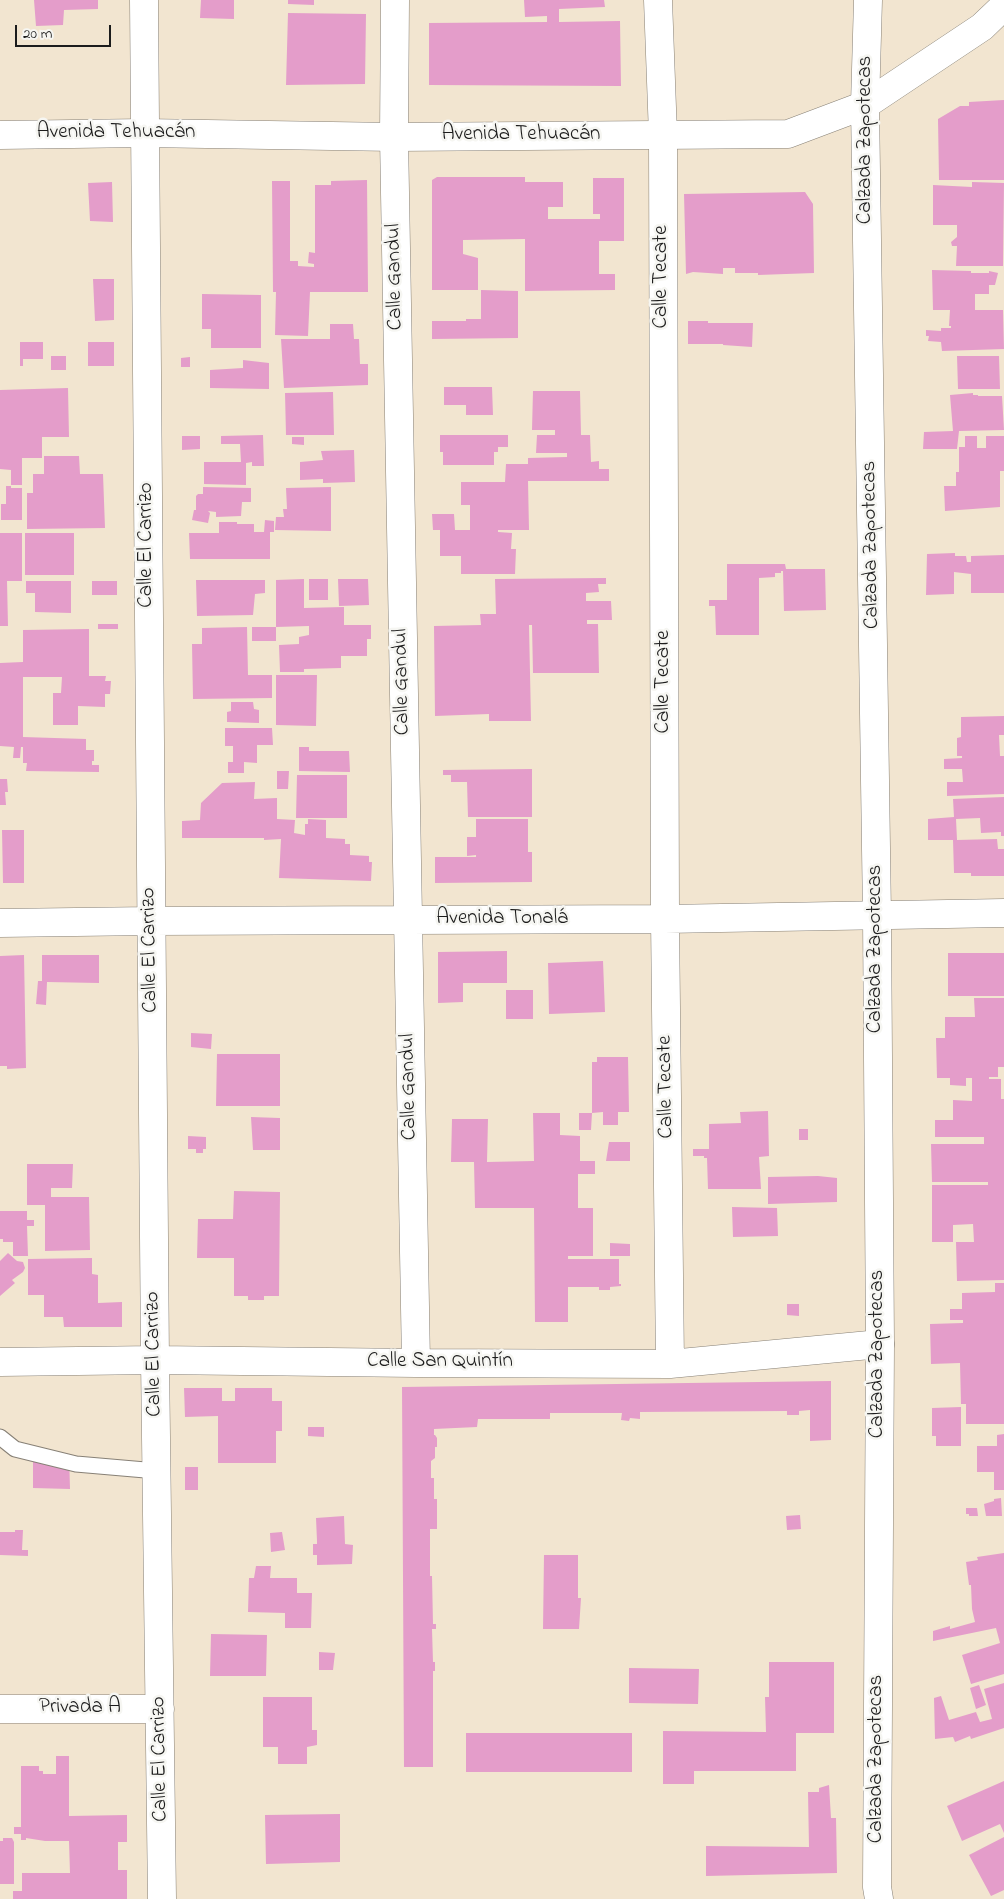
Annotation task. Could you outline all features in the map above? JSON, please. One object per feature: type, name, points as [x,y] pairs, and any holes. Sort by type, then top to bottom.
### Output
[{"type":"street","name":"Calle El Carrizo","points":[[144,0],[155,1360],[162,1899]]},
{"type":"street","name":"Calle Gandul","points":[[396,0],[394,137],[416,1363]]},
{"type":"street","name":"Calle Tecate","points":[[658,0],[663,135],[665,920],[670,1364]]},
{"type":"street","name":"Calzada Zapotecas","points":[[868,0],[865,105],[877,915],[880,1344],[877,1877],[879,1899]]},
{"type":"street","name":"Avenida Tehuacán","points":[[0,135],[144,133],[394,137],[788,134],[865,105],[982,27],[1004,6]]},
{"type":"street","name":"Avenida Tonalá","points":[[0,923],[151,920],[665,920],[1004,913]]},
{"type":"street","name":"Calle San Quintín","points":[[0,1362],[155,1360],[670,1364],[880,1344]]},
{"type":"street","name":"Privada A","points":[[0,1709],[160,1709]]},
{"type":"lane","points":[[0,1437],[15,1449],[76,1464],[157,1471]]},
{"type":"building","points":[[34,0],[98,0],[98,9],[64,10],[63,25],[36,26]]},
{"type":"building","points":[[201,0],[234,0],[234,19],[200,18]]},
{"type":"building","points":[[288,0],[314,0],[314,5],[288,4]]},
{"type":"building","points":[[524,0],[604,0],[605,7],[559,9],[559,22],[620,21],[621,86],[429,85],[429,23],[547,22],[547,16],[525,17]]},
{"type":"building","points":[[288,13],[366,14],[365,84],[286,85]]},
{"type":"building","points":[[1004,100],[1004,180],[939,180],[938,119],[960,106],[969,106],[969,102]]},
{"type":"building","points":[[437,177],[525,177],[525,182],[563,182],[563,207],[548,207],[548,219],[600,219],[600,214],[593,214],[593,178],[624,178],[624,241],[599,241],[599,274],[615,274],[615,290],[525,291],[525,239],[463,240],[463,254],[478,258],[478,290],[432,290],[432,180]]},
{"type":"building","points":[[367,180],[368,292],[310,292],[308,336],[275,335],[276,292],[273,292],[272,181],[290,181],[290,261],[298,261],[298,266],[314,267],[314,264],[308,263],[309,252],[315,253],[315,185],[331,185],[331,181]]},
{"type":"building","points":[[112,182],[113,222],[90,221],[88,183]]},
{"type":"building","points":[[972,182],[1004,183],[1003,266],[956,266],[957,246],[952,246],[951,242],[957,237],[957,225],[933,225],[933,185],[972,187]]},
{"type":"building","points":[[805,192],[813,204],[814,273],[758,275],[758,273],[735,273],[735,268],[723,268],[723,274],[693,272],[686,274],[684,194]]},
{"type":"building","points":[[932,270],[971,271],[971,273],[989,273],[989,271],[998,273],[995,285],[989,285],[989,294],[975,294],[975,310],[1003,310],[1004,349],[942,351],[941,342],[928,341],[929,336],[926,336],[926,330],[941,331],[941,328],[951,328],[949,326],[950,310],[933,310]]},
{"type":"building","points":[[93,279],[114,279],[114,320],[95,321]]},
{"type":"building","points":[[481,290],[518,291],[518,338],[432,339],[432,321],[481,319]]},
{"type":"building","points":[[202,294],[261,295],[261,348],[211,348],[211,329],[202,329]]},
{"type":"building","points":[[688,321],[753,323],[752,347],[723,344],[688,344]]},
{"type":"building","points":[[330,324],[353,324],[354,339],[359,339],[360,364],[368,364],[368,385],[284,388],[281,339],[330,339]]},
{"type":"building","points":[[20,342],[43,342],[43,359],[23,359],[23,366],[20,366]]},
{"type":"building","points":[[88,342],[114,342],[114,366],[88,366]]},
{"type":"building","points":[[51,356],[66,356],[66,370],[51,370]]},
{"type":"building","points":[[957,356],[999,356],[1000,389],[958,389]]},
{"type":"building","points":[[190,357],[190,367],[181,367],[181,358]]},
{"type":"building","points":[[243,360],[269,363],[269,389],[210,388],[210,370],[243,368]]},
{"type":"building","points":[[444,387],[492,387],[493,415],[466,415],[466,405],[444,405]]},
{"type":"building","points":[[68,388],[69,437],[42,437],[42,458],[22,458],[22,485],[11,485],[11,470],[0,469],[0,390]]},
{"type":"building","points":[[533,391],[580,391],[581,435],[590,435],[591,462],[599,461],[599,469],[609,469],[609,481],[528,481],[529,530],[498,530],[498,532],[512,533],[511,549],[516,549],[515,574],[461,574],[461,556],[440,556],[440,530],[433,530],[432,514],[454,514],[455,530],[470,530],[470,505],[461,505],[461,482],[505,482],[506,464],[528,464],[528,458],[567,457],[567,453],[536,453],[537,435],[555,435],[555,430],[532,430]]},
{"type":"building","points":[[333,392],[334,435],[286,435],[285,393]]},
{"type":"building","points":[[973,393],[973,395],[978,396],[1002,396],[1004,430],[959,431],[957,449],[923,449],[924,432],[953,431],[950,395]]},
{"type":"building","points":[[263,435],[264,466],[252,466],[252,462],[246,463],[246,485],[204,484],[204,462],[241,462],[240,444],[221,444],[221,436]]},
{"type":"building","points":[[440,435],[508,435],[508,447],[498,447],[498,452],[494,452],[494,465],[443,465],[443,452],[440,452]]},
{"type":"building","points":[[182,436],[200,436],[200,449],[182,450]]},
{"type":"building","points":[[965,436],[977,436],[977,448],[986,448],[986,436],[1004,436],[1004,471],[1000,471],[1000,507],[945,511],[944,486],[956,486],[956,472],[959,472],[959,447],[965,447]]},
{"type":"building","points":[[292,437],[304,437],[304,445],[292,444]]},
{"type":"building","points":[[354,450],[355,482],[323,483],[323,479],[300,480],[300,462],[323,460],[321,451]]},
{"type":"building","points":[[44,456],[79,456],[80,474],[103,474],[105,528],[27,529],[27,493],[33,493],[33,474],[44,474]]},
{"type":"building","points":[[6,486],[22,488],[22,520],[1,520],[1,504],[6,504]]},
{"type":"building","points":[[203,487],[251,488],[251,502],[242,502],[241,516],[216,517],[216,512],[208,511],[210,513],[208,523],[192,520],[194,510],[196,510],[196,496],[203,494]]},
{"type":"building","points":[[331,487],[331,531],[275,530],[276,517],[284,517],[283,509],[287,509],[286,488]]},
{"type":"building","points":[[265,520],[274,521],[274,532],[270,532],[270,559],[190,559],[189,533],[219,533],[219,522],[254,524],[254,532],[264,532]]},
{"type":"building","points":[[0,533],[22,533],[22,581],[7,581],[8,626],[0,626]]},
{"type":"building","points":[[25,533],[74,533],[74,575],[25,575]]},
{"type":"building","points":[[955,553],[955,556],[966,556],[967,562],[971,562],[971,556],[1004,555],[1004,593],[971,593],[971,574],[954,572],[954,594],[926,595],[927,554]]},
{"type":"building","points":[[727,564],[785,564],[786,569],[825,569],[826,610],[784,611],[783,571],[781,571],[781,573],[775,573],[775,577],[759,578],[759,635],[716,635],[715,606],[709,606],[709,600],[727,600]]},
{"type":"building","points":[[606,578],[606,584],[598,584],[599,592],[586,593],[586,601],[611,601],[612,620],[587,620],[587,624],[598,624],[599,673],[533,673],[532,625],[529,625],[531,721],[489,721],[489,714],[435,716],[434,626],[481,625],[480,614],[496,614],[495,579]]},
{"type":"building","points":[[304,579],[304,608],[344,607],[344,625],[371,625],[371,639],[367,639],[367,656],[341,656],[341,668],[304,669],[304,672],[280,672],[279,645],[299,644],[299,637],[309,635],[309,626],[276,627],[276,580]]},
{"type":"building","points":[[309,579],[328,579],[328,600],[309,600]]},
{"type":"building","points":[[338,579],[368,579],[369,605],[339,606]]},
{"type":"building","points":[[196,580],[265,580],[265,593],[255,594],[253,615],[197,616]]},
{"type":"building","points":[[26,581],[71,581],[71,613],[35,612],[35,593],[26,593]]},
{"type":"building","points":[[92,581],[117,581],[117,595],[92,595]]},
{"type":"building","points":[[98,624],[118,624],[118,629],[98,629]]},
{"type":"building","points":[[247,627],[248,675],[272,675],[272,698],[193,699],[192,644],[202,644],[202,628]]},
{"type":"building","points":[[252,627],[276,627],[276,641],[252,641]]},
{"type":"building","points":[[89,629],[89,676],[106,676],[105,681],[111,681],[110,694],[105,694],[105,707],[78,706],[78,725],[53,725],[53,693],[61,693],[62,677],[23,677],[23,737],[86,739],[86,750],[94,750],[92,765],[99,765],[99,772],[26,771],[27,763],[23,763],[23,747],[21,747],[20,758],[13,758],[14,747],[0,746],[0,663],[23,662],[23,630]]},
{"type":"building","points":[[276,675],[317,675],[316,726],[276,725]]},
{"type":"building","points":[[231,702],[253,702],[254,709],[259,710],[259,723],[227,722],[227,712],[231,711]]},
{"type":"building","points":[[1004,716],[1004,735],[999,735],[1000,756],[1004,756],[1004,794],[947,796],[947,782],[963,782],[962,769],[944,769],[944,759],[962,758],[962,756],[957,756],[957,738],[961,737],[961,717]]},
{"type":"building","points":[[225,728],[272,728],[273,745],[257,745],[257,763],[244,762],[244,773],[228,773],[228,762],[233,762],[233,746],[225,746]]},
{"type":"building","points":[[299,747],[309,747],[309,751],[349,751],[350,772],[299,771]]},
{"type":"building","points":[[532,769],[532,817],[468,817],[467,782],[451,782],[451,775],[443,775],[443,770]]},
{"type":"building","points":[[277,771],[289,771],[288,789],[277,789]]},
{"type":"building","points":[[297,775],[347,775],[347,818],[296,818]]},
{"type":"building","points":[[0,779],[7,779],[6,805],[0,805]]},
{"type":"building","points":[[255,782],[254,799],[277,798],[277,819],[295,820],[294,833],[305,835],[305,824],[308,824],[308,819],[326,820],[326,838],[345,839],[345,844],[350,844],[350,855],[369,856],[369,862],[372,862],[371,881],[279,878],[281,839],[182,838],[182,821],[200,820],[201,803],[222,783]]},
{"type":"building","points":[[1004,797],[1004,836],[1001,836],[1001,832],[981,833],[980,818],[956,819],[957,840],[997,839],[998,849],[1004,849],[1004,876],[971,876],[971,873],[954,873],[953,840],[928,840],[928,819],[954,817],[953,799]]},
{"type":"building","points":[[476,819],[528,819],[528,852],[532,852],[532,882],[435,883],[435,857],[476,857],[476,855],[467,856],[467,837],[476,837]]},
{"type":"building","points":[[2,830],[24,830],[24,883],[3,883]]},
{"type":"building","points":[[507,951],[507,983],[463,983],[463,1002],[438,1003],[438,952]]},
{"type":"building","points":[[948,953],[1004,953],[1004,996],[948,996]]},
{"type":"building","points":[[24,955],[26,1068],[7,1069],[7,1066],[0,1066],[0,956]]},
{"type":"building","points":[[42,955],[99,955],[99,983],[47,982],[46,1005],[36,1004],[38,981],[42,981]]},
{"type":"building","points":[[603,961],[605,1012],[549,1014],[548,963]]},
{"type":"building","points":[[506,990],[533,990],[533,1019],[506,1019]]},
{"type":"building","points":[[974,998],[1004,998],[1004,1067],[998,1067],[998,1077],[989,1077],[989,1079],[1001,1079],[1001,1099],[1004,1099],[1004,1280],[957,1281],[956,1242],[974,1242],[973,1224],[953,1225],[953,1242],[932,1242],[932,1185],[988,1185],[988,1182],[932,1182],[931,1144],[984,1144],[984,1137],[935,1137],[935,1120],[953,1120],[953,1100],[972,1101],[972,1078],[966,1078],[966,1086],[950,1085],[950,1078],[937,1078],[936,1038],[945,1038],[945,1017],[975,1017]]},
{"type":"building","points":[[191,1033],[212,1034],[211,1049],[191,1047]]},
{"type":"building","points":[[217,1054],[280,1054],[280,1106],[216,1106]]},
{"type":"building","points":[[597,1057],[628,1057],[629,1112],[618,1112],[618,1125],[603,1125],[603,1112],[592,1113],[592,1062],[597,1062]]},
{"type":"building","points":[[768,1111],[769,1156],[759,1157],[761,1189],[708,1189],[707,1158],[704,1158],[704,1156],[693,1156],[693,1149],[709,1149],[709,1124],[741,1123],[740,1112]]},
{"type":"building","points":[[533,1113],[560,1113],[560,1135],[580,1136],[580,1161],[595,1161],[595,1174],[578,1174],[578,1208],[593,1208],[593,1256],[568,1256],[568,1259],[619,1259],[619,1284],[621,1286],[610,1287],[610,1290],[599,1290],[599,1287],[568,1287],[568,1322],[535,1322],[534,1208],[475,1208],[474,1162],[451,1162],[452,1119],[488,1119],[487,1162],[534,1161]]},
{"type":"building","points":[[579,1113],[592,1113],[591,1130],[579,1130]]},
{"type":"building","points":[[251,1117],[280,1118],[280,1150],[253,1150]]},
{"type":"building","points":[[799,1129],[808,1129],[808,1140],[799,1140]]},
{"type":"building","points":[[188,1136],[206,1137],[206,1149],[203,1149],[203,1153],[196,1153],[196,1149],[188,1149]]},
{"type":"building","points":[[609,1142],[630,1142],[630,1161],[606,1161]]},
{"type":"building","points":[[27,1164],[73,1164],[72,1188],[51,1188],[51,1197],[89,1197],[90,1250],[45,1251],[45,1205],[27,1205]]},
{"type":"building","points":[[818,1176],[837,1178],[837,1202],[768,1204],[768,1177]]},
{"type":"building","points":[[234,1191],[280,1192],[279,1296],[264,1296],[264,1300],[248,1300],[248,1296],[234,1296],[234,1258],[197,1258],[198,1219],[233,1219]]},
{"type":"building","points":[[732,1207],[777,1208],[778,1236],[733,1237]]},
{"type":"building","points":[[0,1211],[27,1211],[27,1220],[34,1220],[34,1226],[27,1226],[28,1256],[13,1256],[13,1242],[3,1242],[3,1239],[0,1239]]},
{"type":"building","points":[[610,1243],[630,1244],[630,1256],[610,1256]]},
{"type":"building","points":[[8,1253],[17,1261],[23,1262],[25,1268],[23,1272],[12,1280],[15,1283],[0,1296],[0,1261]]},
{"type":"building","points":[[92,1258],[92,1274],[98,1275],[98,1303],[122,1302],[122,1327],[64,1327],[63,1317],[44,1317],[44,1295],[28,1295],[28,1259]]},
{"type":"building","points":[[995,1283],[1004,1283],[1004,1424],[966,1424],[966,1404],[961,1404],[960,1363],[931,1364],[930,1324],[963,1323],[963,1320],[950,1320],[950,1309],[962,1309],[962,1293],[995,1292]]},
{"type":"building","points":[[787,1304],[799,1304],[799,1316],[787,1315]]},
{"type":"building","points":[[831,1381],[831,1440],[810,1441],[810,1410],[799,1411],[799,1415],[787,1415],[787,1411],[640,1412],[640,1419],[630,1418],[629,1421],[621,1420],[622,1413],[550,1413],[550,1419],[478,1419],[477,1427],[434,1429],[437,1447],[435,1447],[435,1458],[431,1461],[431,1478],[434,1478],[434,1499],[437,1499],[437,1529],[430,1529],[433,1624],[436,1624],[436,1629],[432,1629],[433,1662],[435,1662],[435,1671],[433,1671],[433,1767],[404,1767],[402,1387]]},
{"type":"building","points":[[184,1388],[222,1388],[222,1401],[235,1401],[235,1388],[272,1388],[272,1401],[282,1401],[282,1431],[276,1431],[276,1463],[218,1463],[218,1416],[185,1417]]},
{"type":"building","points":[[961,1407],[961,1446],[936,1446],[936,1436],[932,1436],[932,1408]]},
{"type":"building","points":[[308,1427],[324,1427],[324,1437],[308,1436]]},
{"type":"building","points":[[1004,1434],[1004,1490],[994,1490],[994,1472],[977,1472],[977,1446],[997,1446],[997,1435]]},
{"type":"building","points":[[33,1452],[69,1454],[70,1489],[33,1488]]},
{"type":"building","points":[[185,1467],[198,1467],[198,1490],[185,1490]]},
{"type":"building","points":[[1001,1498],[1002,1516],[986,1516],[984,1504]]},
{"type":"building","points":[[966,1508],[977,1508],[978,1516],[966,1514]]},
{"type":"building","points":[[800,1515],[801,1529],[787,1530],[786,1516]]},
{"type":"building","points":[[344,1516],[345,1544],[353,1545],[352,1564],[317,1565],[317,1555],[313,1555],[313,1544],[317,1544],[316,1518]]},
{"type":"building","points":[[15,1530],[23,1530],[22,1550],[28,1550],[28,1556],[0,1555],[0,1532],[15,1532]]},
{"type":"building","points":[[282,1532],[285,1550],[271,1552],[270,1533]]},
{"type":"building","points":[[1004,1553],[1004,1674],[971,1684],[962,1655],[1000,1643],[996,1628],[933,1641],[933,1631],[950,1626],[950,1629],[975,1622],[972,1609],[971,1585],[969,1585],[966,1562],[978,1560],[977,1557]]},
{"type":"building","points":[[544,1555],[578,1555],[578,1598],[581,1598],[579,1629],[543,1629]]},
{"type":"building","points":[[256,1566],[271,1566],[270,1578],[297,1578],[297,1593],[312,1593],[311,1628],[285,1628],[285,1613],[248,1612],[249,1578],[254,1578]]},
{"type":"building","points":[[211,1634],[267,1635],[266,1676],[210,1676]]},
{"type":"building","points":[[319,1652],[335,1653],[333,1670],[319,1670]]},
{"type":"building","points":[[769,1662],[834,1662],[834,1733],[796,1733],[796,1771],[694,1771],[694,1784],[663,1784],[663,1731],[766,1732],[765,1697],[769,1697]]},
{"type":"building","points":[[629,1668],[699,1669],[698,1704],[629,1703]]},
{"type":"building","points":[[1004,1683],[1004,1728],[971,1739],[970,1736],[955,1742],[953,1737],[935,1739],[934,1698],[941,1696],[949,1720],[976,1712],[980,1722],[992,1719],[984,1689]]},
{"type":"building","points":[[979,1685],[986,1705],[976,1709],[970,1688]]},
{"type":"building","points":[[263,1697],[312,1697],[312,1730],[317,1730],[317,1745],[307,1747],[307,1764],[278,1764],[278,1747],[263,1747]]},
{"type":"building","points":[[466,1733],[632,1733],[632,1772],[466,1772]]},
{"type":"building","points":[[56,1756],[69,1756],[69,1816],[127,1815],[127,1842],[118,1842],[118,1870],[127,1870],[127,1899],[13,1899],[13,1891],[22,1891],[22,1873],[70,1873],[69,1841],[45,1841],[26,1838],[26,1840],[21,1840],[21,1834],[14,1834],[14,1827],[21,1827],[21,1766],[39,1766],[39,1771],[43,1771],[43,1774],[56,1774]]},
{"type":"building","points":[[1004,1781],[1004,1833],[1000,1824],[962,1841],[947,1806]]},
{"type":"building","points":[[829,1785],[831,1818],[836,1818],[837,1873],[706,1876],[706,1846],[809,1847],[808,1792],[819,1792],[819,1788]]},
{"type":"building","points":[[340,1814],[340,1862],[266,1864],[265,1815]]},
{"type":"building","points":[[1004,1837],[1004,1890],[991,1896],[969,1855]]},
{"type":"building","points":[[3,1838],[12,1838],[14,1842],[14,1884],[0,1884],[0,1841],[3,1841]]}]
